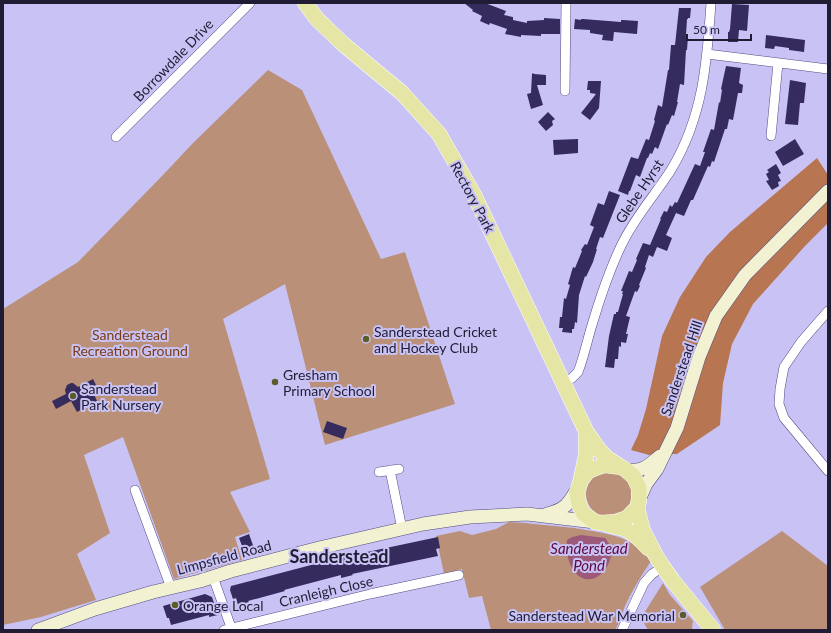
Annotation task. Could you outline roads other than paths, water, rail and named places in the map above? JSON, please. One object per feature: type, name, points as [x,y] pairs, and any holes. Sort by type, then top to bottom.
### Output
[{"type":"main road","name":"Rectory Park","points":[[305,3],[317,19],[402,94],[439,134],[474,195],[586,431],[600,451],[607,458],[624,468]]},
{"type":"main road","name":"Sanderstead Hill","points":[[638,504],[646,484],[657,469],[677,428],[699,357],[716,316],[745,275],[828,191]]},
{"type":"main road","name":"Rectory Park","points":[[580,483],[586,456],[586,431]]},
{"type":"main road","name":"Sanderstead Hill","points":[[624,468],[640,470],[666,452]]},
{"type":"main road","points":[[659,562],[643,531],[638,504],[638,488],[636,481],[631,474],[624,468],[605,465],[588,471],[580,483],[577,492],[581,509],[584,514],[598,522],[622,528],[637,537],[659,562],[672,581],[713,630]]},
{"type":"main road","name":"Limpsfield Road","points":[[541,515],[563,508],[569,502],[580,483]]},
{"type":"main road","points":[[598,522],[615,522],[623,520],[627,518],[638,504]]},
{"type":"main road","name":"Limpsfield Road","points":[[38,630],[96,609],[171,588],[319,548],[437,522],[470,517],[527,514],[598,522]]},
{"type":"street","name":"Borrowdale Drive","points":[[116,137],[250,3]]},
{"type":"street","points":[[565,91],[566,3]]},
{"type":"street","name":"Glebe Hyrst","points":[[563,383],[572,378],[578,372],[598,305],[626,236],[672,168],[687,138],[695,117],[704,80],[711,3]]},
{"type":"street","points":[[707,54],[828,69]]},
{"type":"street","points":[[771,136],[778,63]]},
{"type":"street","points":[[828,311],[801,342],[784,367],[779,404],[784,418],[828,471]]},
{"type":"street","points":[[379,472],[395,470],[402,529]]},
{"type":"street","points":[[135,490],[171,588]]},
{"type":"street","points":[[622,630],[644,583],[652,574],[659,562]]},
{"type":"street","name":"Cranleigh Close","points":[[229,629],[370,594],[459,575]]},
{"type":"street","points":[[213,577],[229,629]]},
{"type":"water","name":"Sanderstead Pond","points":[[581,535],[605,538],[612,548],[610,559],[606,568],[600,575],[593,578],[586,579],[579,576],[573,569],[568,558],[567,540]]},
{"type":"place","name":"Sanderstead Cricket and Hockey Club","points":[[366,339]]},
{"type":"place","name":"Gresham Primary School","points":[[275,382]]},
{"type":"place","name":"Sanderstead Park Nursery","points":[[73,396]]},
{"type":"place","name":"Orange Local","points":[[175,605]]},
{"type":"place","name":"Sanderstead War Memorial","points":[[683,615]]},
{"type":"district","name":"Sanderstead","points":[[339,556]]},
{"type":"park label","name":"Sanderstead Recreation Ground","points":[[130,342]]}]
